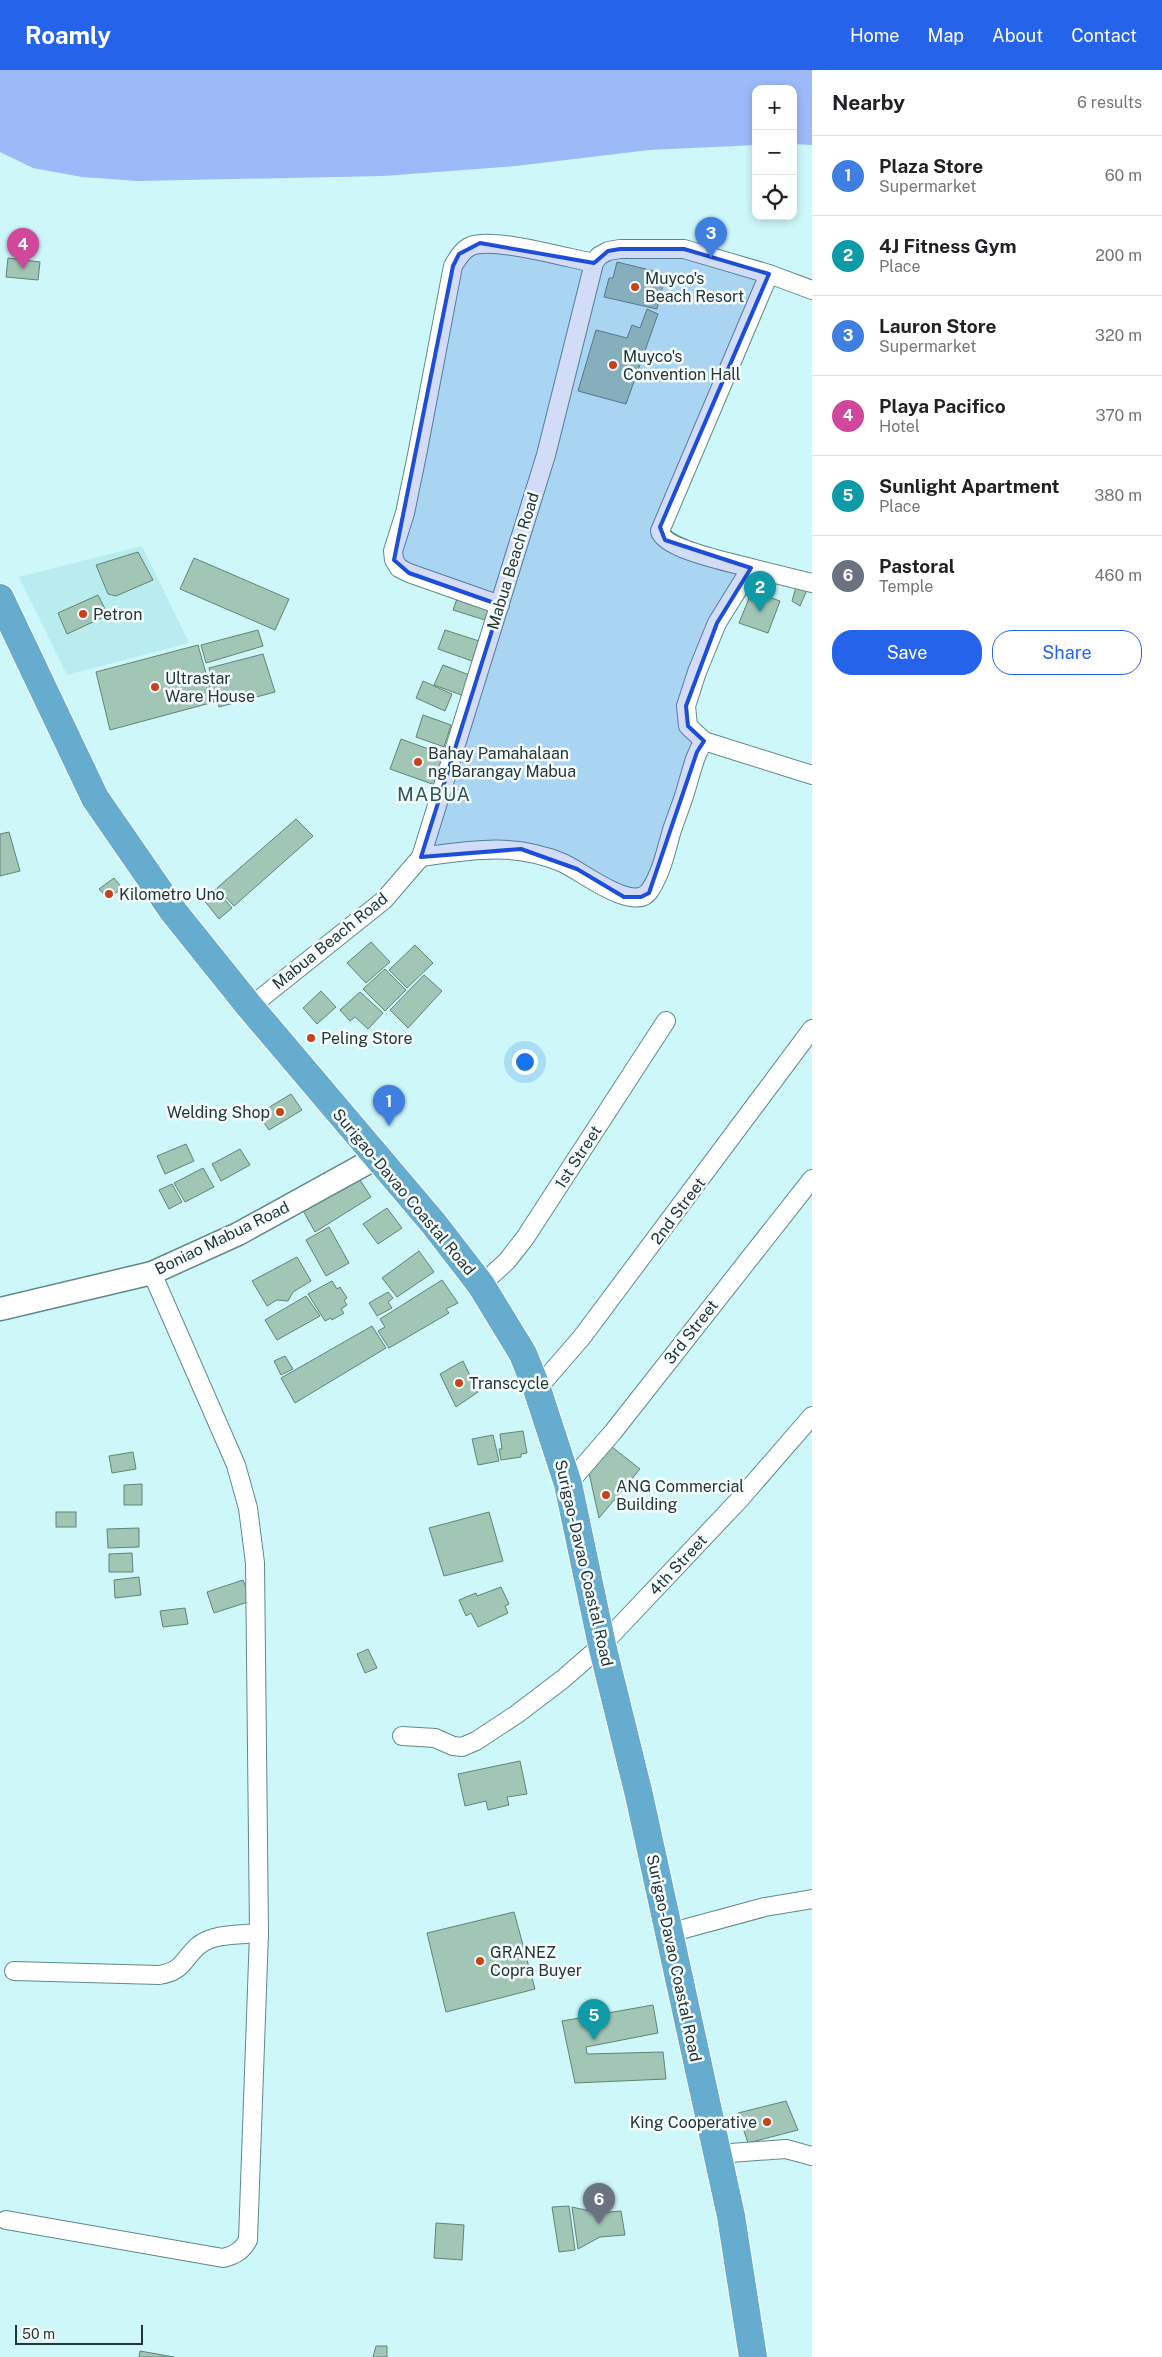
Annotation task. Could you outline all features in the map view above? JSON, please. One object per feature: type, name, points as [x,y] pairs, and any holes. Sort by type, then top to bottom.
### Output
[{"type":"highway","name":"Surigao-Davao Coastal Road","points":[[0,598],[95,798],[173,911],[250,1007],[376,1158],[434,1224],[481,1285],[523,1354],[537,1389],[568,1484],[602,1645],[639,1795],[731,2216],[753,2357]]},
{"type":"street","points":[[500,605],[409,573],[399,568],[394,560],[393,550],[404,513],[417,455],[453,266],[459,254],[469,246],[480,244],[522,248],[594,263],[599,256],[620,248],[684,249],[770,274],[812,290]]},
{"type":"street","name":"Mabua Beach Road","points":[[250,1007],[384,900],[421,857],[546,454],[594,263]]},
{"type":"street","points":[[770,274],[660,527],[661,536],[665,540],[687,550],[751,568],[812,582]]},
{"type":"street","points":[[751,568],[717,623],[686,706],[688,726],[704,741],[812,775]]},
{"type":"street","points":[[421,857],[480,850],[521,849],[542,854],[577,869],[607,889],[624,896],[641,897],[649,893],[659,872],[688,785],[696,752],[704,741]]},
{"type":"street","name":"1st Street","points":[[481,1285],[507,1261],[525,1238],[666,1021]]},
{"type":"street","name":"2nd Street","points":[[537,1389],[600,1314],[812,1029]]},
{"type":"street","name":"Boniao Mabua Road","points":[[0,1309],[152,1273],[238,1234],[376,1158]]},
{"type":"street","name":"3rd Street","points":[[568,1484],[613,1432],[812,1179]]},
{"type":"street","points":[[6,2220],[223,2258],[234,2255],[243,2249],[248,2240],[259,1933],[255,1563],[248,1508],[236,1465],[152,1273]]},
{"type":"street","name":"4th Street","points":[[402,1736],[435,1738],[453,1746],[462,1747],[476,1741],[563,1679],[602,1645],[740,1499],[812,1416]]},
{"type":"street","points":[[669,1933],[765,1908],[812,1899]]},
{"type":"street","points":[[14,1971],[159,1975],[172,1973],[180,1967],[198,1945],[209,1940],[259,1933]]},
{"type":"street","points":[[717,2154],[786,2149],[812,2156]]},
{"type":"highlighted area","points":[[480,243],[594,263],[608,251],[620,249],[684,249],[769,274],[660,527],[665,540],[751,568],[717,623],[686,706],[688,726],[704,741],[697,752],[649,893],[641,897],[624,897],[577,869],[521,849],[421,857],[500,605],[409,573],[394,560],[453,266],[459,254]]},
{"type":"shaded area","points":[[142,546],[189,643],[67,675],[19,577]]},
{"type":"water","points":[[0,70],[812,70],[812,145],[797,144],[797,85],[752,85],[752,145],[649,150],[516,166],[383,176],[138,181],[82,177],[33,168],[0,152]]},
{"type":"building","points":[[8,258],[40,262],[38,280],[6,277]]},
{"type":"building","name":"Muyco's Beach Resort","points":[[617,262],[666,274],[657,309],[604,297],[609,278],[613,278]]},
{"type":"building","name":"Muyco's Convention Hall","points":[[647,309],[658,314],[626,404],[578,391],[596,330],[627,338],[632,325],[640,328]]},
{"type":"building","points":[[138,552],[153,580],[116,596],[108,594],[96,565]]},
{"type":"building","points":[[194,558],[289,599],[275,630],[180,589]]},
{"type":"building","points":[[796,587],[807,590],[800,606],[792,601]]},
{"type":"building","points":[[752,591],[780,601],[768,633],[739,623]]},
{"type":"building","name":"Petron","points":[[98,595],[108,615],[67,634],[58,613]]},
{"type":"building","points":[[458,596],[492,606],[488,621],[453,610]]},
{"type":"building","points":[[258,630],[263,646],[206,663],[201,645]]},
{"type":"building","points":[[445,630],[479,641],[472,661],[438,649]]},
{"type":"building","name":"Ultrastar Ware House","points":[[198,645],[214,702],[110,730],[96,672]]},
{"type":"building","points":[[263,654],[275,692],[219,707],[209,668]]},
{"type":"building","points":[[443,665],[472,676],[464,696],[434,685]]},
{"type":"building","points":[[423,681],[452,694],[445,711],[416,698]]},
{"type":"building","points":[[423,715],[451,725],[444,747],[416,737]]},
{"type":"building","name":"Bahay Pamahalaan ng Barangay Mabua","points":[[401,739],[445,755],[435,785],[390,769]]},
{"type":"building","points":[[296,819],[313,836],[234,906],[217,888]]},
{"type":"building","points":[[9,832],[20,871],[0,876],[0,834]]},
{"type":"building","name":"Kilometro Uno","points":[[114,878],[122,888],[108,899],[99,889]]},
{"type":"building","points":[[216,889],[232,908],[219,919],[203,899]]},
{"type":"building","points":[[371,942],[390,962],[366,983],[347,963]]},
{"type":"building","points":[[415,945],[433,963],[407,988],[389,970]]},
{"type":"building","points":[[385,969],[406,990],[385,1011],[363,989]]},
{"type":"building","points":[[424,975],[442,991],[408,1028],[390,1010]]},
{"type":"building","points":[[321,991],[336,1007],[317,1024],[303,1008]]},
{"type":"building","points":[[360,992],[383,1013],[368,1029],[355,1017],[350,1021],[340,1010]]},
{"type":"building","name":"Welding Shop","points":[[291,1094],[302,1110],[269,1130],[258,1114]]},
{"type":"building","points":[[186,1144],[194,1161],[165,1174],[157,1156]]},
{"type":"building","points":[[240,1149],[250,1165],[221,1181],[212,1164]]},
{"type":"building","points":[[203,1168],[214,1187],[185,1202],[174,1183]]},
{"type":"building","points":[[358,1177],[371,1197],[315,1232],[301,1207]]},
{"type":"building","points":[[172,1184],[182,1202],[169,1209],[159,1190]]},
{"type":"building","points":[[387,1208],[402,1228],[378,1244],[363,1224]]},
{"type":"building","points":[[329,1227],[349,1263],[326,1276],[306,1240]]},
{"type":"building","points":[[419,1251],[434,1272],[397,1297],[382,1278]]},
{"type":"building","points":[[297,1257],[311,1281],[293,1292],[288,1301],[277,1300],[267,1306],[252,1281]]},
{"type":"building","points":[[442,1280],[458,1303],[446,1309],[449,1313],[389,1348],[378,1331],[385,1327],[380,1319]]},
{"type":"building","points":[[332,1281],[337,1289],[340,1287],[347,1298],[344,1300],[347,1305],[341,1309],[344,1313],[332,1320],[331,1318],[325,1321],[308,1294]]},
{"type":"building","points":[[388,1292],[393,1298],[388,1302],[392,1308],[377,1316],[369,1303]]},
{"type":"building","points":[[306,1296],[320,1316],[277,1340],[265,1320]]},
{"type":"building","points":[[372,1326],[386,1348],[295,1403],[281,1378]]},
{"type":"building","points":[[285,1356],[293,1369],[281,1375],[274,1361]]},
{"type":"building","name":"Transcycle","points":[[463,1361],[478,1392],[456,1407],[440,1374]]},
{"type":"building","points":[[523,1431],[527,1453],[521,1454],[521,1457],[501,1460],[499,1449],[502,1449],[500,1434]]},
{"type":"building","points":[[493,1435],[499,1461],[478,1465],[472,1439]]},
{"type":"building","name":"ANG Commercial Building","points":[[612,1447],[640,1469],[599,1518],[589,1473]]},
{"type":"building","points":[[133,1452],[136,1469],[112,1473],[109,1456]]},
{"type":"building","points":[[142,1484],[142,1505],[124,1505],[124,1485]]},
{"type":"building","points":[[56,1512],[76,1512],[76,1527],[56,1527]]},
{"type":"building","points":[[489,1512],[503,1561],[444,1576],[429,1528]]},
{"type":"building","points":[[139,1528],[139,1547],[108,1548],[107,1529]]},
{"type":"building","points":[[132,1553],[133,1572],[109,1572],[109,1554]]},
{"type":"building","points":[[139,1577],[141,1595],[115,1598],[114,1580]]},
{"type":"building","points":[[243,1580],[251,1601],[214,1613],[207,1592]]},
{"type":"building","points":[[501,1587],[509,1604],[505,1606],[508,1613],[478,1627],[471,1613],[466,1616],[459,1600],[476,1593],[477,1596]]},
{"type":"building","points":[[185,1608],[188,1624],[163,1627],[160,1611]]},
{"type":"building","points":[[368,1649],[377,1668],[365,1673],[357,1654]]},
{"type":"building","points":[[520,1761],[527,1794],[507,1797],[509,1805],[488,1810],[486,1801],[465,1806],[458,1774]]},
{"type":"building","name":"GRANEZ Copra Buyer","points":[[514,1912],[535,1989],[446,2012],[427,1933]]},
{"type":"building","points":[[653,2005],[658,2033],[586,2047],[587,2054],[663,2052],[666,2079],[575,2083],[562,2021]]},
{"type":"building","name":"King Cooperative","points":[[786,2101],[798,2130],[748,2143],[738,2113]]},
{"type":"building","points":[[569,2206],[575,2250],[559,2252],[552,2207]]},
{"type":"building","points":[[572,2207],[599,2213],[621,2211],[625,2235],[600,2237],[578,2249]]},
{"type":"building","points":[[436,2223],[464,2225],[462,2260],[434,2258]]},
{"type":"building","points":[[376,2346],[387,2346],[387,2357],[373,2357]]},
{"type":"building","points":[[140,2351],[174,2357],[139,2357]]},
{"type":"place","name":"Lauron Store","points":[[711,258]]},
{"type":"place","name":"Playa Pacifico","points":[[23,269]]},
{"type":"place","name":"Muyco's Beach Resort","points":[[635,287]]},
{"type":"place","name":"Muyco's Convention Hall","points":[[613,365]]},
{"type":"place","name":"4J Fitness Gym","points":[[760,612]]},
{"type":"place","name":"Petron","points":[[83,614]]},
{"type":"place","name":"Ultrastar Ware House","points":[[155,687]]},
{"type":"place","name":"Bahay Pamahalaan ng Barangay Mabua","points":[[418,762]]},
{"type":"place","name":"Kilometro Uno","points":[[109,894]]},
{"type":"place","name":"Peling Store","points":[[311,1038]]},
{"type":"place","name":"Welding Shop","points":[[280,1112]]},
{"type":"place","name":"Plaza Store","points":[[389,1126]]},
{"type":"place","name":"Transcycle","points":[[459,1383]]},
{"type":"place","name":"ANG Commercial Building","points":[[606,1495]]},
{"type":"place","name":"GRANEZ Copra Buyer","points":[[480,1961]]},
{"type":"place","name":"Sunlight Apartment","points":[[594,2040]]},
{"type":"place","name":"King Cooperative","points":[[767,2122]]},
{"type":"place","name":"Pastoral","points":[[599,2224]]},
{"type":"district","name":"MABUA","points":[[434,794]]}]
